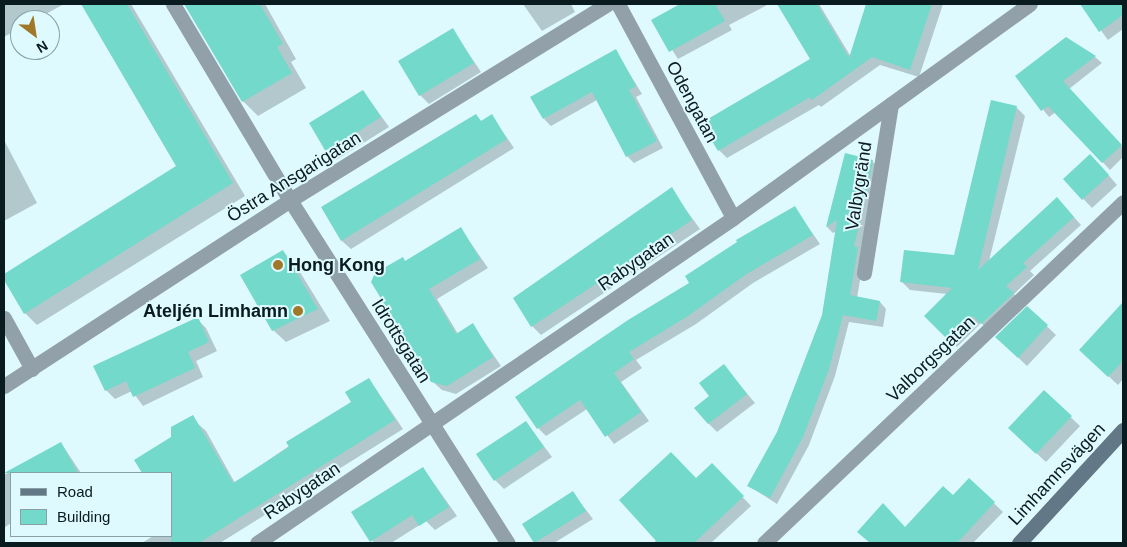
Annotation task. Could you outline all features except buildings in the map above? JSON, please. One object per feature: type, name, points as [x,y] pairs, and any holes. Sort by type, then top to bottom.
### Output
[{"type":"main road","name":"Limhamnsvägen","points":[[1019,543],[1123,430]]},
{"type":"street","name":"Idrottsgatan","points":[[173,4],[290,200],[508,543]]},
{"type":"street","name":"Östra Ansgarigatan","points":[[4,386],[290,200],[607,4]]},
{"type":"street","name":"Odengatan","points":[[618,4],[733,218]]},
{"type":"street","name":"Rabygatan","points":[[257,543],[432,426],[733,218],[1030,4]]},
{"type":"street","name":"Valbygränd","points":[[864,273],[890,104]]},
{"type":"street","name":"Valborgsgatan","points":[[764,543],[1123,202]]},
{"type":"street","points":[[4,318],[32,369]]},
{"type":"place","name":"Hong Kong","points":[[278,265]]},
{"type":"place","name":"Ateljén Limhamn","points":[[298,311]]}]
